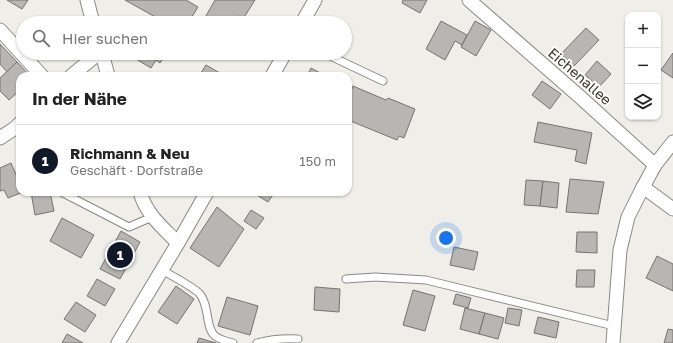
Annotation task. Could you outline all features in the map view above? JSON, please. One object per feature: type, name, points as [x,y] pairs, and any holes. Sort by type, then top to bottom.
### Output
[{"type":"street","points":[[87,0],[91,16]]},
{"type":"street","points":[[306,16],[315,0]]},
{"type":"street","name":"Eichenallee","points":[[469,0],[655,165]]},
{"type":"street","points":[[0,30],[16,48]]},
{"type":"street","points":[[27,60],[38,72]]},
{"type":"street","points":[[76,72],[90,60]]},
{"type":"street","points":[[104,60],[107,72]]},
{"type":"street","points":[[274,72],[281,60]]},
{"type":"street","points":[[0,138],[16,127]]},
{"type":"street","points":[[613,343],[620,250],[628,217],[655,165],[673,142]]},
{"type":"street","points":[[643,187],[673,209]]},
{"type":"street","points":[[141,196],[152,217],[178,243]]},
{"type":"street","points":[[118,343],[205,196]]},
{"type":"lane","points":[[339,60],[383,81]]},
{"type":"lane","points":[[69,196],[129,227],[152,217]]},
{"type":"lane","points":[[162,270],[200,294],[207,308],[209,327],[215,336],[233,343]]},
{"type":"lane","points":[[346,278],[375,277],[426,280],[614,326]]},
{"type":"lane","points":[[257,343],[282,338],[298,339]]},
{"type":"building","points":[[7,0],[28,0],[22,9]]},
{"type":"building","points":[[125,0],[186,0],[198,7],[192,16],[154,16]]},
{"type":"building","points":[[215,0],[255,0],[245,16],[206,16]]},
{"type":"building","points":[[403,0],[427,0],[420,13],[402,3]]},
{"type":"building","points":[[441,21],[467,35],[462,45],[455,41],[445,60],[426,49]]},
{"type":"building","points":[[475,21],[491,30],[476,56],[461,47]]},
{"type":"building","points":[[586,28],[599,40],[574,66],[561,54]]},
{"type":"building","points":[[0,44],[17,62],[7,72],[0,64]]},
{"type":"building","points":[[673,53],[673,78],[661,70]]},
{"type":"building","points":[[138,60],[156,60],[151,68]]},
{"type":"building","points":[[597,61],[611,74],[599,87],[585,75]]},
{"type":"building","points":[[17,62],[26,72],[16,72],[16,94],[9,100],[0,91],[0,78]]},
{"type":"building","points":[[206,65],[218,72],[202,72]]},
{"type":"building","points":[[311,68],[318,72],[309,72]]},
{"type":"building","points":[[542,81],[561,94],[550,109],[532,95]]},
{"type":"building","points":[[353,86],[386,100],[388,98],[415,109],[404,138],[399,136],[397,140],[352,122]]},
{"type":"building","points":[[538,122],[592,133],[586,164],[575,161],[577,150],[534,142]]},
{"type":"building","points":[[11,163],[16,175],[16,195],[8,198],[4,190],[0,191],[0,168]]},
{"type":"building","points":[[570,179],[604,182],[598,214],[566,212]]},
{"type":"building","points":[[526,180],[543,181],[540,206],[524,205]]},
{"type":"building","points":[[543,181],[559,183],[557,208],[540,206]]},
{"type":"building","points":[[32,196],[51,196],[54,211],[35,215]]},
{"type":"building","points":[[258,196],[272,196],[268,202]]},
{"type":"building","points":[[217,207],[244,229],[219,267],[190,248]]},
{"type":"building","points":[[251,210],[264,218],[256,229],[244,221]]},
{"type":"building","points":[[62,218],[94,235],[81,258],[50,241]]},
{"type":"building","points":[[121,231],[140,242],[120,279],[100,269]]},
{"type":"building","points":[[577,232],[597,232],[597,253],[576,252]]},
{"type":"building","points":[[454,247],[478,252],[474,270],[450,265]]},
{"type":"building","points":[[657,256],[673,264],[673,291],[646,278]]},
{"type":"building","points":[[577,270],[595,270],[594,287],[576,287]]},
{"type":"building","points":[[97,279],[115,289],[105,306],[87,296]]},
{"type":"building","points":[[176,286],[194,299],[177,324],[158,312]]},
{"type":"building","points":[[315,287],[340,289],[339,312],[314,310]]},
{"type":"building","points":[[413,290],[435,296],[425,331],[403,325]]},
{"type":"building","points":[[456,294],[471,298],[468,308],[453,304]]},
{"type":"building","points":[[227,297],[258,306],[250,335],[218,326]]},
{"type":"building","points":[[76,302],[96,315],[85,332],[64,319]]},
{"type":"building","points":[[465,308],[485,313],[479,334],[460,329]]},
{"type":"building","points":[[508,308],[522,310],[519,326],[505,323]]},
{"type":"building","points":[[485,313],[504,318],[498,339],[479,334]]},
{"type":"building","points":[[538,317],[559,322],[556,338],[534,333]]},
{"type":"building","points":[[668,329],[673,330],[673,343],[664,343]]},
{"type":"building","points":[[67,334],[83,343],[62,343]]},
{"type":"building","points":[[199,338],[216,343],[197,343]]},
{"type":"place","name":"Richmann & Neu","points":[[120,255]]}]
